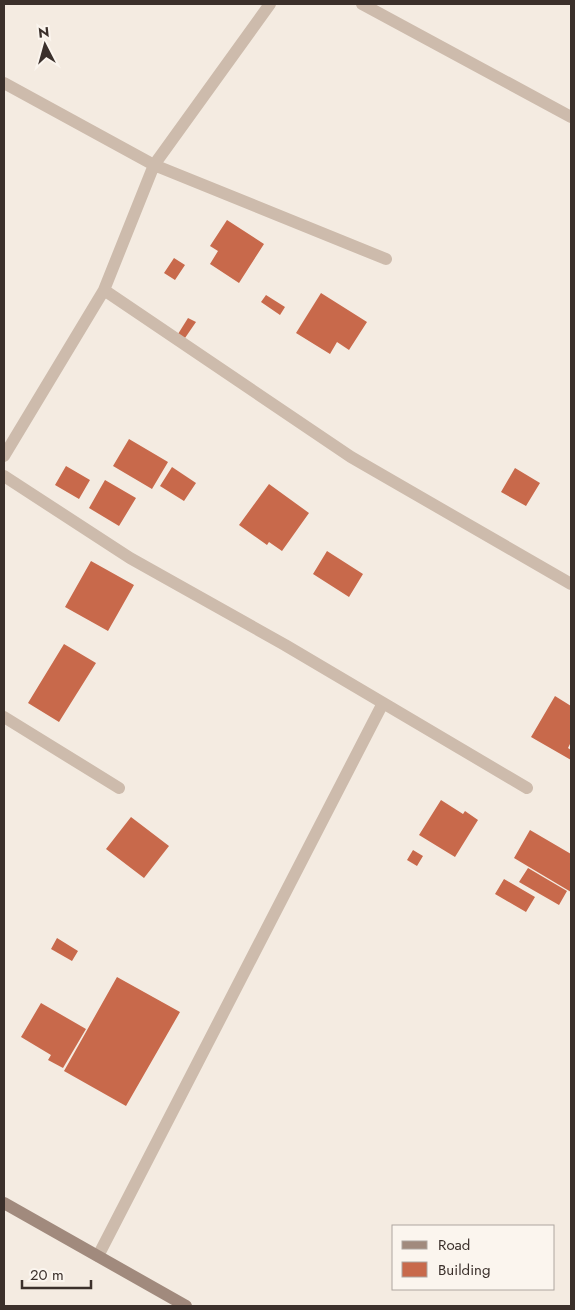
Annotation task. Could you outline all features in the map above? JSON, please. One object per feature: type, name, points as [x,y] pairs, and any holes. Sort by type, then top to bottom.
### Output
[{"type":"street","points":[[4,456],[104,290],[154,165],[270,4]]},
{"type":"street","points":[[362,4],[571,117]]},
{"type":"street","points":[[4,83],[154,165],[386,259]]},
{"type":"street","points":[[104,290],[351,457],[571,584]]},
{"type":"street","points":[[4,476],[130,558],[285,645],[527,788]]},
{"type":"street","points":[[98,1256],[382,703]]},
{"type":"street","points":[[4,717],[119,788]]},
{"type":"street","points":[[4,1203],[186,1306]]},
{"type":"building","points":[[227,220],[264,244],[239,283],[210,264],[218,251],[210,246]]},
{"type":"building","points":[[174,258],[185,265],[175,280],[164,273]]},
{"type":"building","points":[[321,293],[367,322],[349,350],[337,342],[330,354],[296,333]]},
{"type":"building","points":[[266,295],[285,307],[280,315],[261,302]]},
{"type":"building","points":[[188,318],[196,322],[185,338],[178,334]]},
{"type":"building","points":[[129,439],[168,462],[152,489],[113,466]]},
{"type":"building","points":[[66,466],[90,480],[79,499],[55,485]]},
{"type":"building","points":[[172,467],[196,483],[184,501],[160,486]]},
{"type":"building","points":[[515,468],[540,483],[526,506],[501,492]]},
{"type":"building","points":[[105,480],[136,498],[119,526],[89,508]]},
{"type":"building","points":[[269,484],[309,513],[282,551],[269,542],[267,545],[239,525]]},
{"type":"building","points":[[327,551],[363,574],[349,597],[313,574]]},
{"type":"building","points":[[91,561],[134,585],[108,631],[65,607]]},
{"type":"building","points":[[64,644],[96,663],[59,722],[28,703]]},
{"type":"building","points":[[555,696],[571,706],[571,744],[568,748],[571,750],[571,760],[531,737]]},
{"type":"building","points":[[441,800],[463,814],[465,811],[478,820],[455,857],[419,835]]},
{"type":"building","points":[[131,817],[169,846],[144,878],[106,849]]},
{"type":"building","points":[[530,830],[571,854],[571,892],[514,858]]},
{"type":"building","points":[[413,850],[423,856],[417,866],[407,860]]},
{"type":"building","points":[[528,868],[567,891],[559,905],[519,882]]},
{"type":"building","points":[[504,879],[535,897],[526,912],[495,894]]},
{"type":"building","points":[[57,938],[78,951],[72,961],[51,949]]},
{"type":"building","points":[[117,977],[180,1012],[126,1106],[64,1071]]},
{"type":"building","points":[[41,1003],[86,1029],[63,1068],[48,1060],[51,1055],[21,1037]]}]
